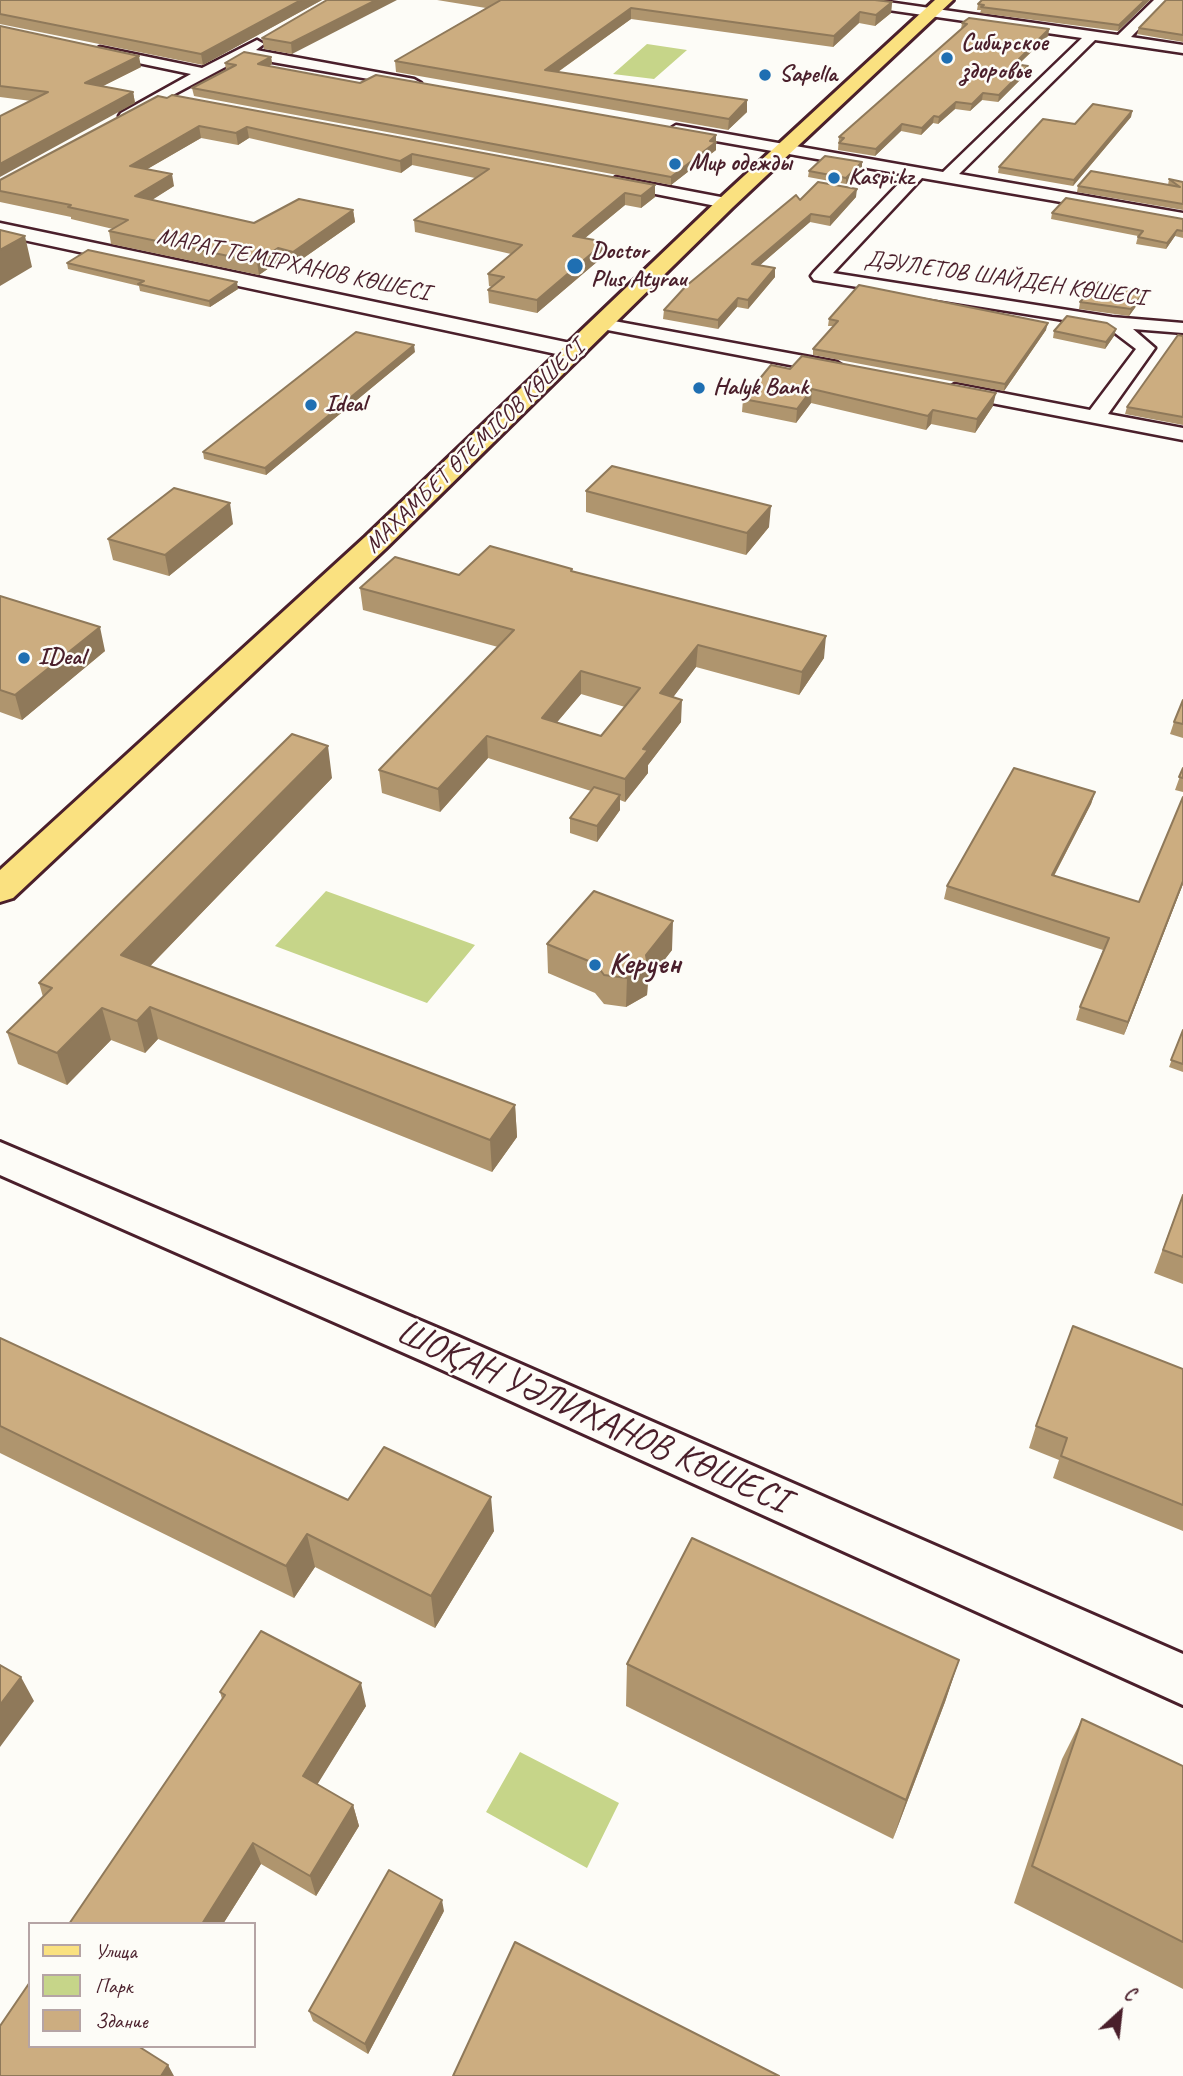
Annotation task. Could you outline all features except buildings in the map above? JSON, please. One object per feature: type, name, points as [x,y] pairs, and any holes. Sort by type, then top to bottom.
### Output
[{"type":"main road","name":"МАХАМБЕТ ӨТЕМІСОВ КӨШЕСІ","points":[[0,890],[355,562],[726,203],[938,6]]},
{"type":"main road","name":"ШОҚАН УӘЛИХАНОВ КӨШЕСІ","points":[[0,1158],[443,1350],[1183,1680]]},
{"type":"street","points":[[848,0],[938,6],[1092,36],[1183,49]]},
{"type":"street","points":[[1121,40],[1161,0]]},
{"type":"street","points":[[946,178],[1092,36]]},
{"type":"street","points":[[115,122],[265,39]]},
{"type":"street","points":[[82,47],[204,73]]},
{"type":"street","points":[[242,52],[427,85]]},
{"type":"street","points":[[162,97],[189,102]]},
{"type":"street","points":[[655,127],[1183,218]]},
{"type":"street","name":"ДӘУЛЕТОВ ШАЙДЕН КӨШЕСІ","points":[[918,173],[820,276],[1112,322],[1183,328]]},
{"type":"street","points":[[598,179],[726,203]]},
{"type":"street","name":"МАРАТ ТЕМІРХАНОВ КӨШЕСІ","points":[[0,229],[575,351]]},
{"type":"street","points":[[1096,417],[1146,348],[1112,322]]},
{"type":"street","points":[[603,324],[855,371]]},
{"type":"street","points":[[935,386],[1183,434]]},
{"type":"green space","points":[[647,44],[687,50],[654,79],[613,74]]},
{"type":"green space","points":[[326,891],[475,945],[427,1003],[275,946]]},
{"type":"green space","points":[[520,1752],[619,1803],[587,1868],[486,1812]]},
{"type":"place","name":"Сибирское здоровье","points":[[947,58]]},
{"type":"place","name":"Sapella","points":[[765,75]]},
{"type":"place","name":"Мир одежды","points":[[675,164]]},
{"type":"place","name":"Kaspi.kz","points":[[834,178]]},
{"type":"place","name":"Doctor Plus Atyrau","points":[[575,266]]},
{"type":"place","name":"Halyk Bank","points":[[699,388]]},
{"type":"place","name":"Ideal","points":[[311,405]]},
{"type":"place","name":"IDeal","points":[[24,658]]},
{"type":"place","name":"Керуен","points":[[595,965]]}]
